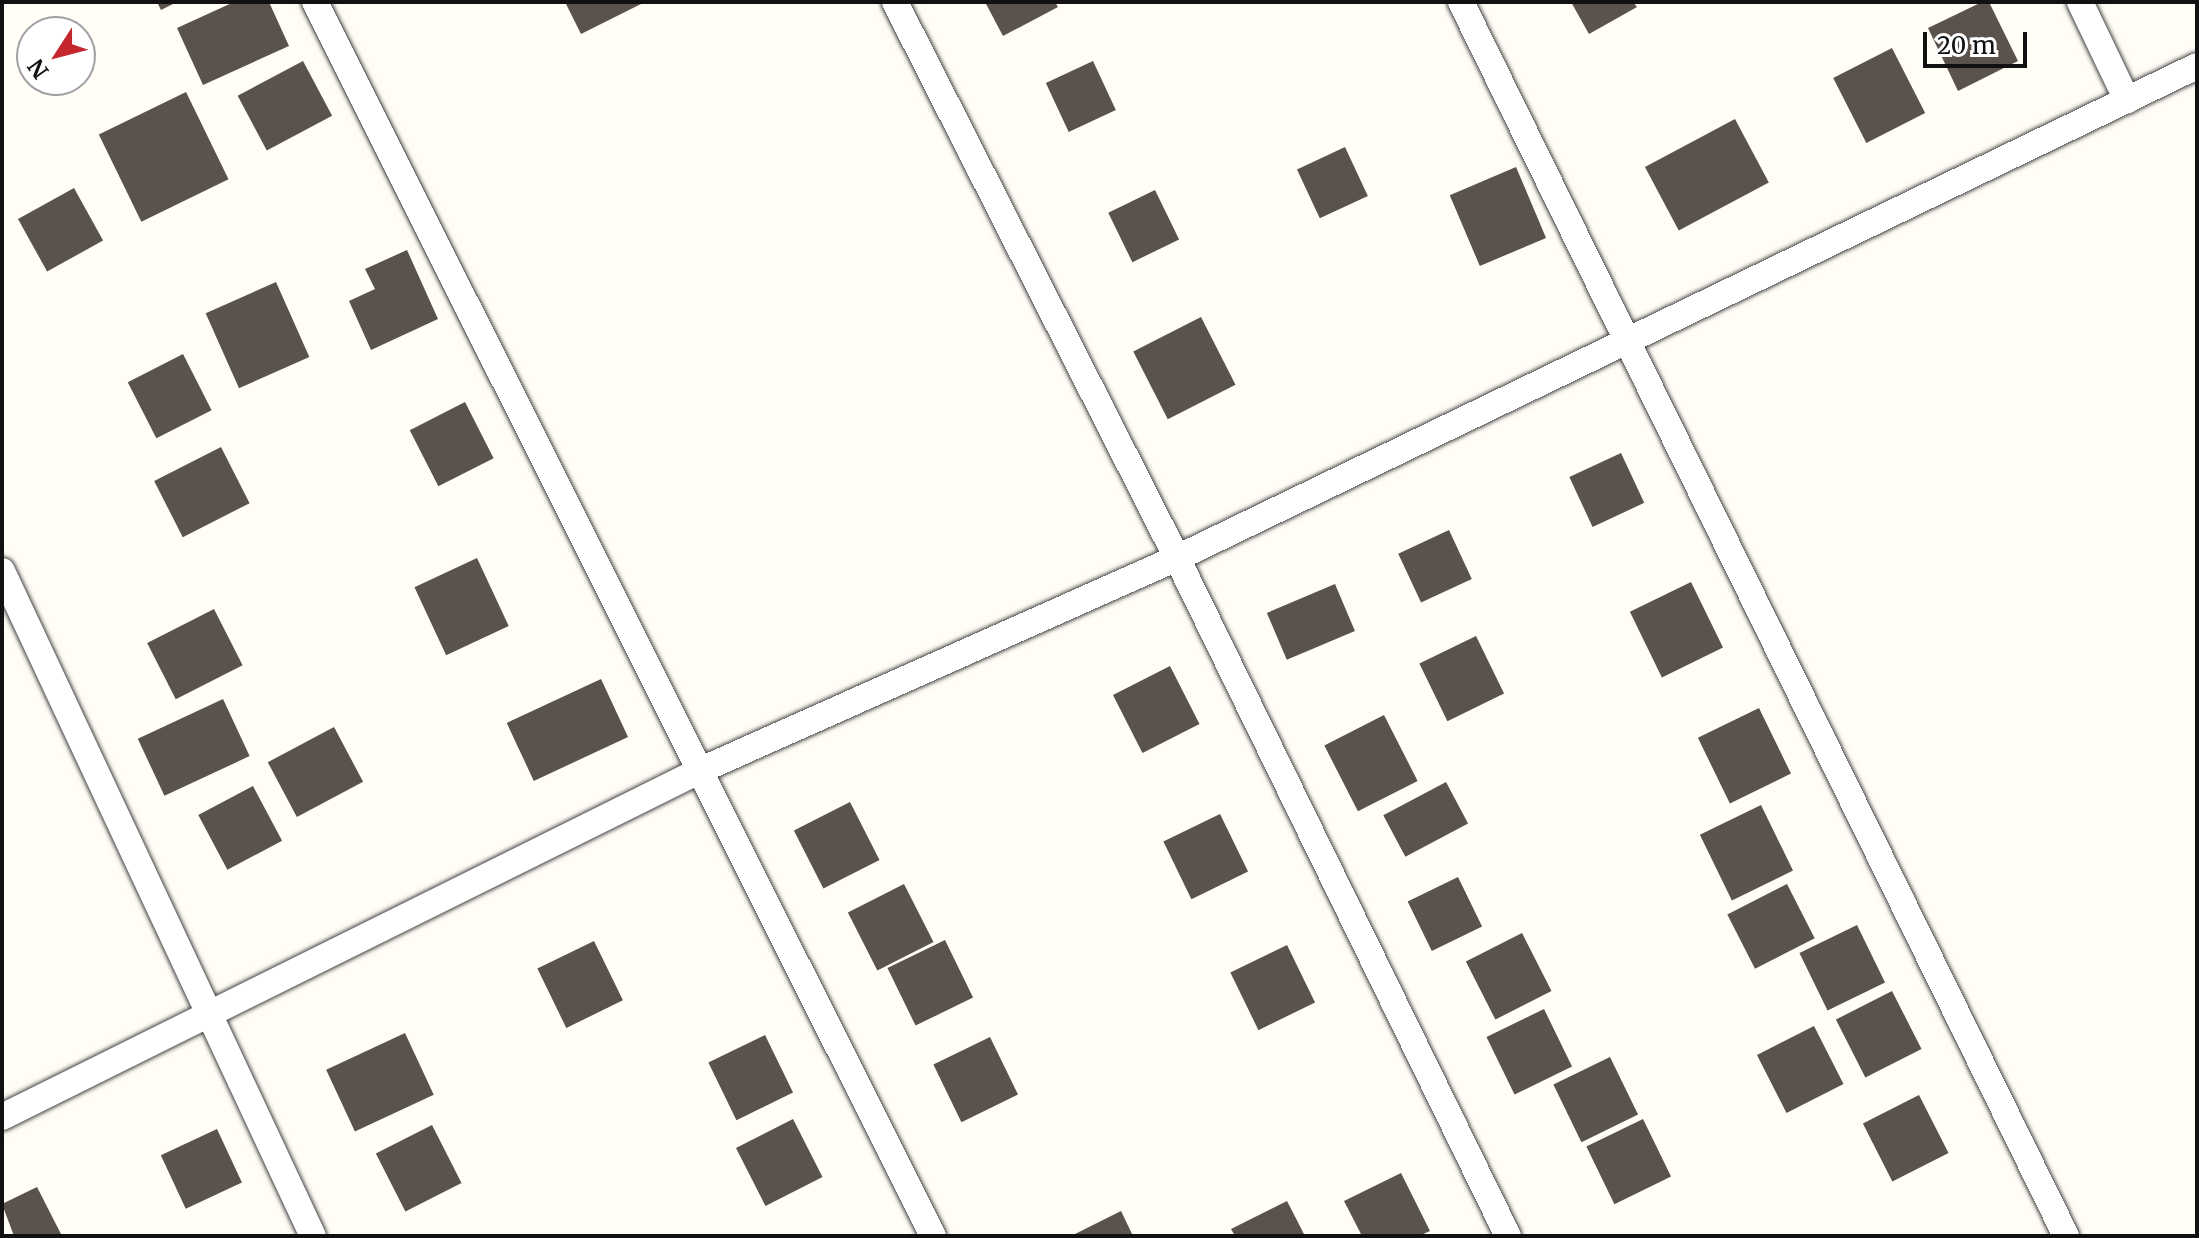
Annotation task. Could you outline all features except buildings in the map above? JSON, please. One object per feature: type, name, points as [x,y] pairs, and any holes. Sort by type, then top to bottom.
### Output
[{"type":"street","points":[[315,2],[933,1236]]},
{"type":"street","points":[[895,2],[1177,558],[1508,1236]]},
{"type":"street","points":[[1461,2],[2066,1236]]},
{"type":"street","points":[[2080,2],[2127,100]]},
{"type":"street","points":[[2,1117],[207,1019],[701,770],[1177,558],[2197,66]]},
{"type":"street","points":[[2,571],[207,1019],[313,1236]]}]
